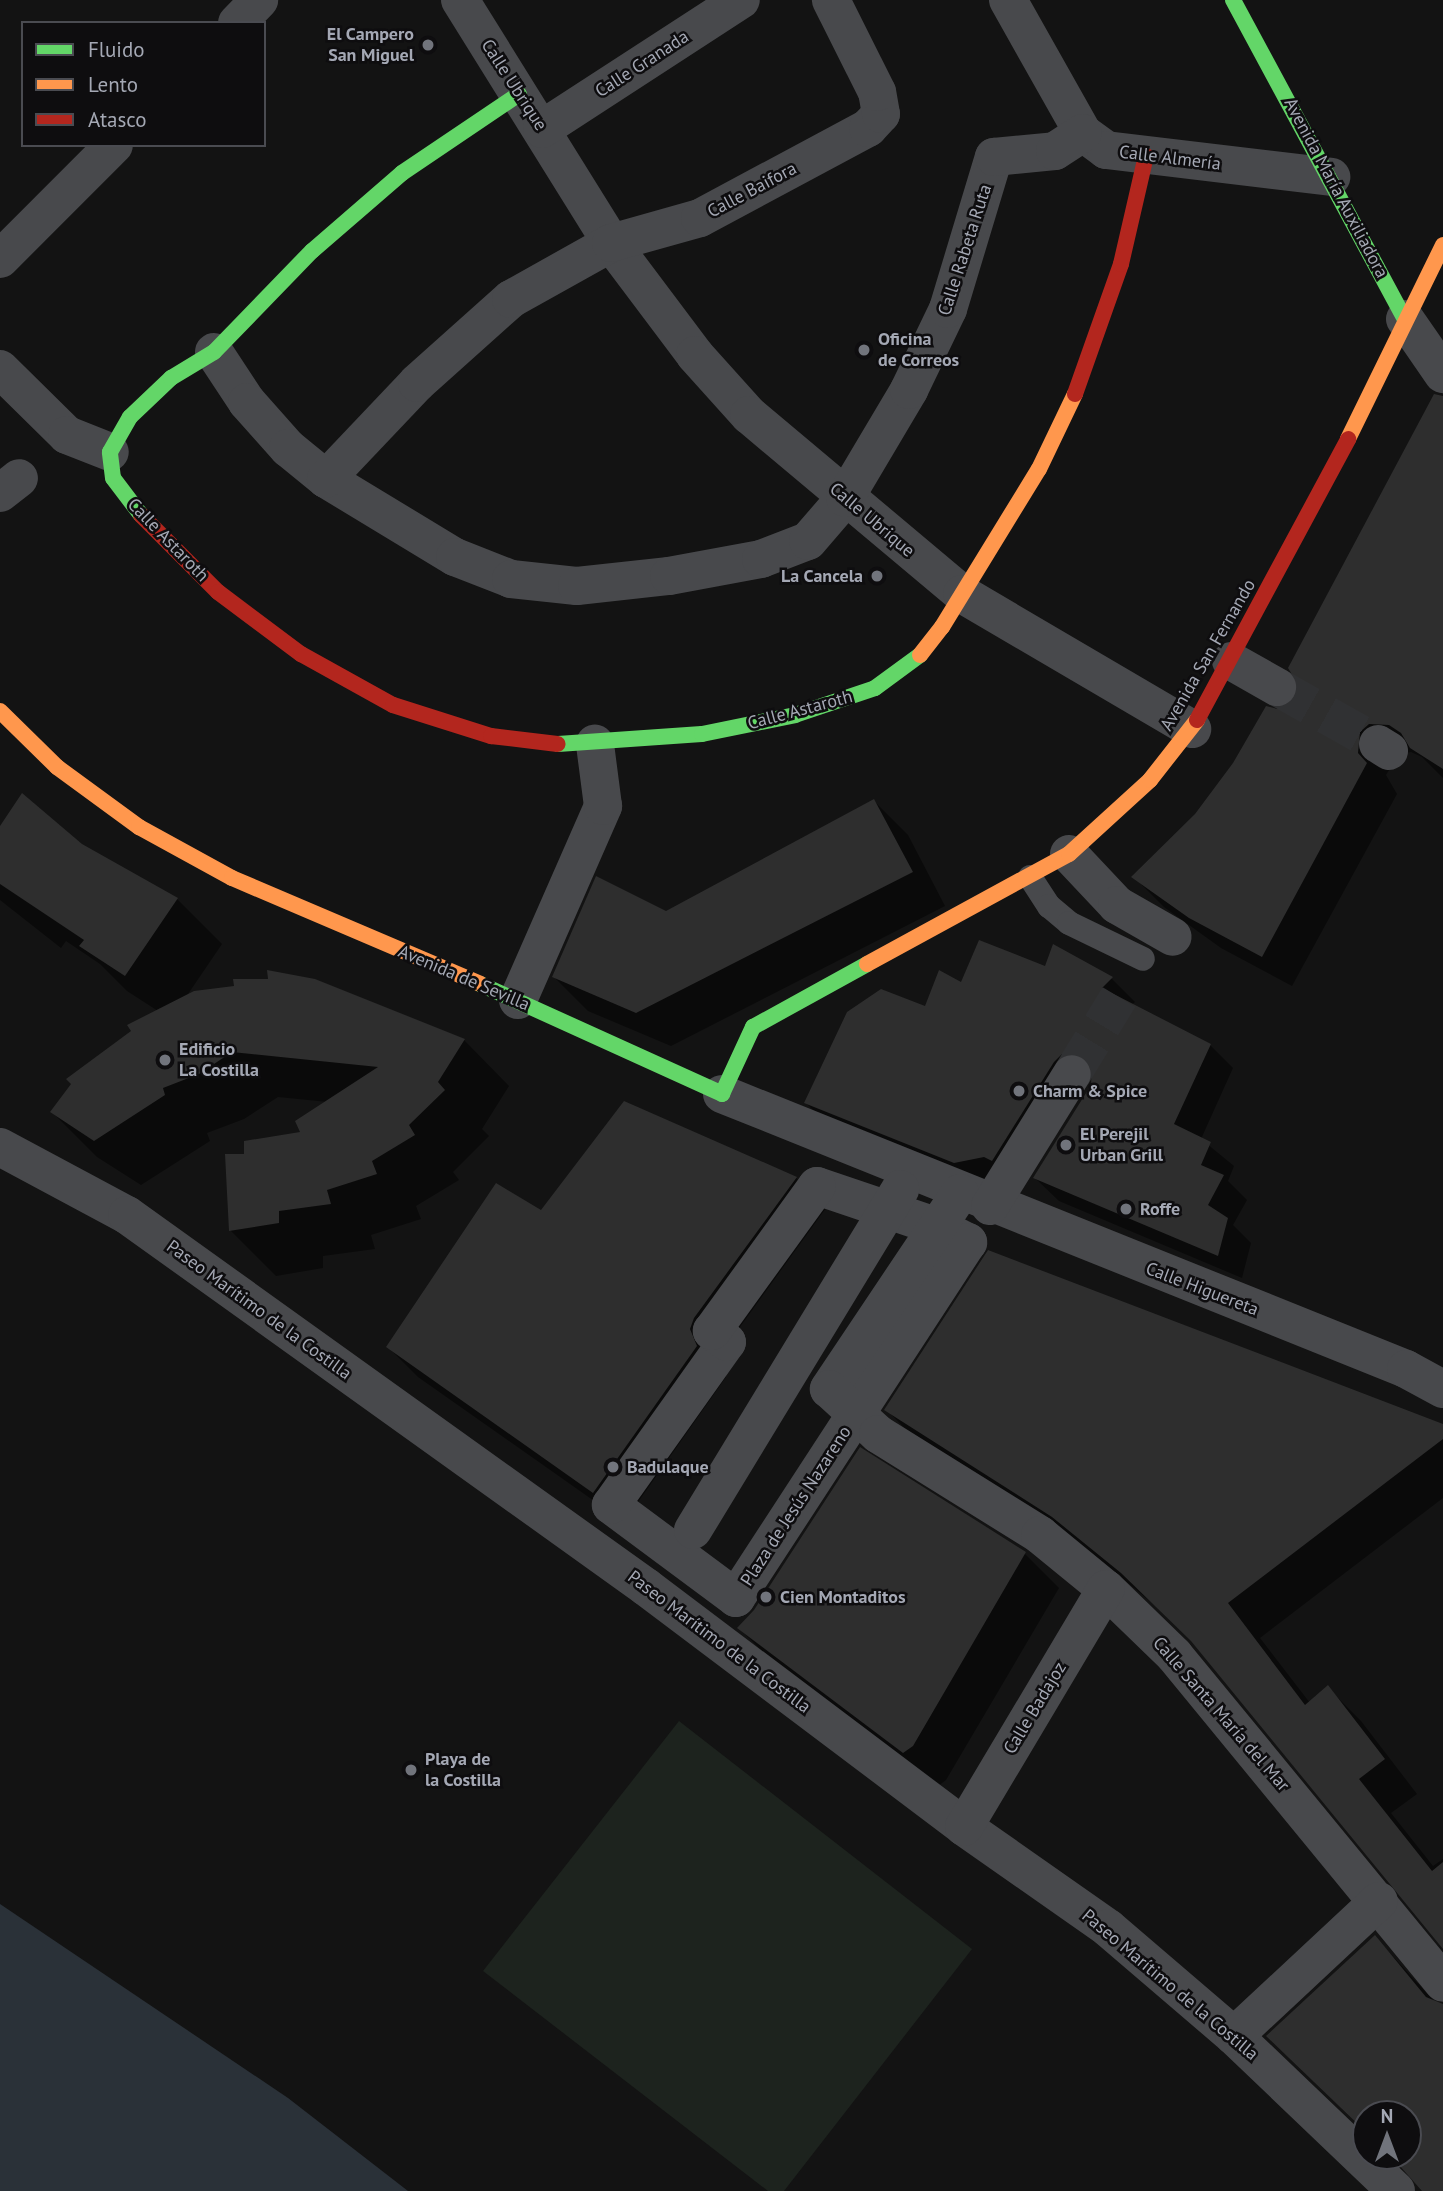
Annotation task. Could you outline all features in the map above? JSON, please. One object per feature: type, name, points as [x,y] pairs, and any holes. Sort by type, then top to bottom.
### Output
[{"type":"street","points":[[239,21],[259,0]]},
{"type":"street","name":"Calle Ubrique","points":[[460,0],[611,243],[695,355],[749,415],[962,594],[1192,729]]},
{"type":"street","name":"Calle Granada","points":[[542,129],[741,0]]},
{"type":"street","name":"Calle Baifora","points":[[611,243],[700,218],[868,128],[881,114],[877,92],[831,0]]},
{"type":"street","name":"Calle Almería","points":[[1008,0],[1083,132],[1106,149],[1331,177]]},
{"type":"street","name":"Avenida María Auxiliadora","points":[[1233,0],[1405,318],[1443,374]]},
{"type":"street","points":[[0,369],[67,435],[110,452],[130,417],[172,378],[214,352],[312,251],[392,181],[519,94]]},
{"type":"street","name":"Calle Rabeta Ruta","points":[[214,352],[247,402],[288,447],[326,479],[455,557],[511,579],[577,586],[669,576],[761,559],[808,541],[845,498],[909,390],[948,309],[994,157],[1055,151],[1083,132]]},
{"type":"street","points":[[0,259],[112,147]]},
{"type":"street","name":"Calle Astaroth","points":[[110,452],[113,478],[131,505],[218,592],[301,654],[393,705],[478,732],[542,745],[595,744],[702,734],[795,715],[875,688],[917,657],[962,594],[1039,469],[1087,368],[1121,264],[1146,156]]},
{"type":"street","points":[[326,479],[417,383],[511,299],[611,243]]},
{"type":"street","name":"Avenida San Fernando","points":[[722,1094],[753,1027],[1069,854],[1150,780],[1192,729],[1231,661],[1370,398],[1405,318],[1443,246]]},
{"type":"street","points":[[1231,661],[1277,687]]},
{"type":"street","name":"Avenida de Sevilla","points":[[0,711],[57,767],[139,827],[232,878],[518,1000],[722,1094],[975,1200]]},
{"type":"street","points":[[518,1000],[603,806],[595,744]]},
{"type":"street","points":[[1069,854],[1117,905],[1173,937]]},
{"type":"street","points":[[938,1227],[975,1200],[1072,1074]]},
{"type":"street","name":"Paseo Marítimo de la Costilla","points":[[0,1147],[127,1215],[646,1587],[964,1827],[1108,1928],[1234,2036],[1396,2191]]},
{"type":"street","points":[[693,1530],[910,1172]]},
{"type":"street","name":"Plaza de Jesús Nazareno","points":[[817,1186],[938,1227],[968,1242],[736,1598],[611,1505],[727,1342],[712,1331],[817,1186]]},
{"type":"street","name":"Calle Higuereta","points":[[975,1200],[1406,1368],[1443,1388]]},
{"type":"street","name":"Calle Santa María del Mar","points":[[856,1414],[878,1434],[1040,1535],[1106,1589],[1174,1655],[1379,1901],[1443,1983]]},
{"type":"street","name":"Calle Badajoz","points":[[964,1827],[1106,1589]]},
{"type":"street","points":[[1234,2036],[1379,1901]]},
{"type":"lane","points":[[1030,877],[1049,906],[1069,923],[1143,959]]},
{"type":"shaded area","points":[[679,1721],[972,1949],[784,2191],[768,2191],[483,1971]]},
{"type":"shaded area","points":[[0,1904],[288,2098],[408,2191],[0,2191]]},
{"type":"building","points":[[1434,394],[1443,396],[1443,769],[1410,748],[1401,733],[1389,725],[1369,724],[1360,732],[1358,753],[1367,763],[1262,957],[1189,918],[1131,877],[1195,814],[1233,763],[1266,706],[1278,709],[1296,698],[1299,686],[1288,668]]},
{"type":"building","points":[[22,793],[82,844],[178,898],[125,976],[79,946],[84,940],[0,884],[0,826]]},
{"type":"building","points":[[874,799],[913,872],[636,1013],[552,977],[596,876],[666,911]]},
{"type":"building","points":[[979,940],[1045,966],[1053,944],[1113,977],[1102,988],[1211,1044],[1174,1124],[1211,1142],[1201,1165],[1224,1175],[1208,1205],[1228,1218],[1218,1256],[1033,1178],[1091,1085],[1092,1064],[1083,1055],[1062,1054],[1054,1062],[992,1161],[984,1157],[954,1163],[804,1103],[847,1012],[881,989],[925,1006],[939,970],[961,982]]},
{"type":"building","points":[[267,970],[315,979],[465,1039],[438,1082],[445,1090],[409,1125],[415,1135],[372,1161],[377,1174],[327,1190],[331,1204],[279,1211],[279,1223],[229,1231],[225,1154],[244,1154],[244,1141],[300,1132],[295,1121],[378,1067],[232,1052],[199,1074],[163,1088],[165,1095],[94,1141],[50,1112],[71,1084],[66,1079],[131,1031],[127,1025],[194,991],[234,986],[233,979],[268,979]]},
{"type":"building","points":[[624,1101],[797,1177],[694,1318],[690,1329],[697,1346],[593,1493],[386,1347],[496,1183],[541,1210]]},
{"type":"building","points":[[988,1250],[1443,1424],[1443,1439],[1228,1603],[1305,1705],[1328,1685],[1385,1759],[1359,1779],[1432,1871],[1443,1862],[1443,1949],[1191,1641],[1121,1573],[1052,1517],[884,1410]]},
{"type":"building","points":[[860,1447],[1026,1552],[913,1746],[903,1753],[737,1628],[754,1610]]},
{"type":"building","points":[[1375,1935],[1426,1997],[1443,2004],[1443,2191],[1422,2191],[1403,2170],[1422,2170],[1422,2100],[1352,2100],[1352,2119],[1266,2036]]},
{"type":"tunnel","points":[[1277,687],[1378,744]]},
{"type":"tunnel","points":[[1072,1074],[1119,997]]},
{"type":"traffic: fast","points":[[1233,0],[1405,319]]},
{"type":"traffic: fast","points":[[141,515],[113,478],[110,452],[130,417],[171,378],[214,352],[312,251],[402,173],[519,94]]},
{"type":"traffic: fast","points":[[558,744],[702,734],[795,715],[875,688],[920,655]]},
{"type":"traffic: fast","points":[[480,984],[722,1094],[753,1027],[867,964]]},
{"type":"traffic: slow","points":[[1348,439],[1443,245]]},
{"type":"traffic: slow","points":[[920,655],[942,627],[1039,469],[1075,394]]},
{"type":"traffic: slow","points":[[0,711],[57,767],[139,827],[232,878],[480,984]]},
{"type":"traffic: slow","points":[[867,964],[1069,854],[1150,780],[1197,720]]},
{"type":"traffic: jam","points":[[1075,394],[1121,264],[1146,156]]},
{"type":"traffic: jam","points":[[1197,720],[1348,439]]},
{"type":"traffic: jam","points":[[141,515],[218,592],[301,654],[393,705],[491,736],[558,744]]},
{"type":"place","name":"El Campero San Miguel","points":[[428,45]]},
{"type":"place","name":"Oficina de Correos","points":[[864,350]]},
{"type":"place","name":"La Cancela","points":[[877,576]]},
{"type":"place","name":"Edificio La Costilla","points":[[165,1060]]},
{"type":"place","name":"Charm & Spice","points":[[1019,1091]]},
{"type":"place","name":"El Perejil Urban Grill","points":[[1066,1145]]},
{"type":"place","name":"Roffe","points":[[1126,1209]]},
{"type":"place","name":"Badulaque","points":[[613,1467]]},
{"type":"place","name":"Cien Montaditos","points":[[766,1597]]},
{"type":"place","name":"Playa de la Costilla","points":[[411,1770]]}]
